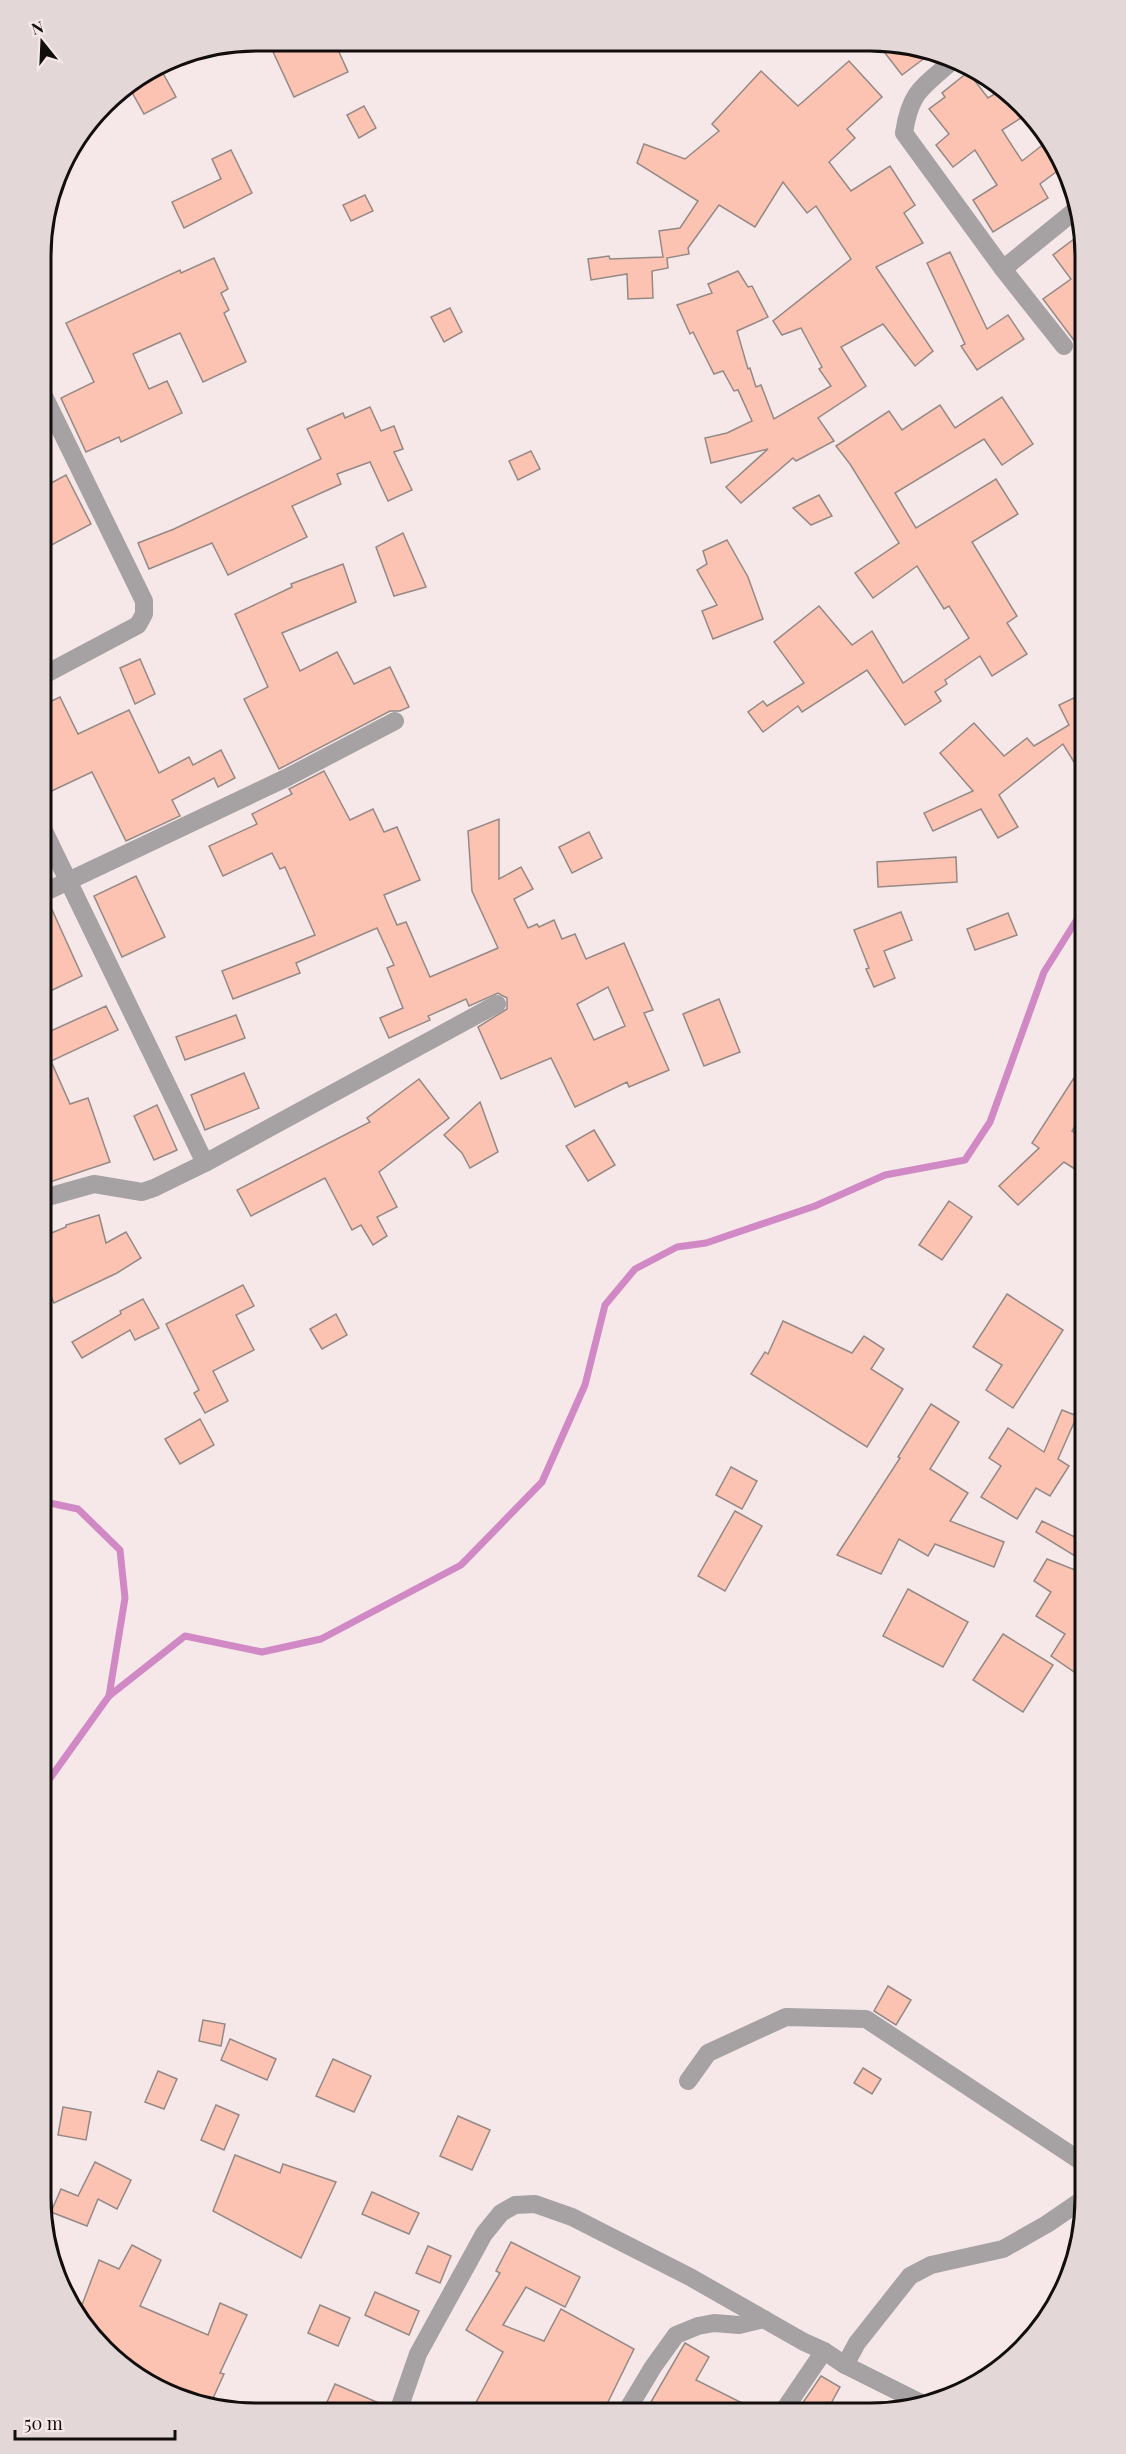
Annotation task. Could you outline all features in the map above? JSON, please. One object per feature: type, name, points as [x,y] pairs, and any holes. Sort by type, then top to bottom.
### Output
[{"type":"street","points":[[946,66],[915,93],[907,112],[904,133],[1003,269],[1064,346]]},
{"type":"street","points":[[1003,269],[1070,214]]},
{"type":"street","points":[[51,410],[144,601],[144,614],[138,625],[51,671]]},
{"type":"street","points":[[51,889],[267,788],[395,721]]},
{"type":"street","points":[[51,845],[205,1162]]},
{"type":"street","points":[[51,1196],[94,1184],[142,1192],[205,1162],[497,1004]]},
{"type":"street","points":[[687,2081],[708,2053],[786,2017],[866,2019],[1075,2157]]},
{"type":"street","points":[[401,2403],[418,2354],[484,2234],[501,2212],[515,2205],[535,2204],[572,2217],[690,2277],[824,2351],[845,2365],[911,2398]]},
{"type":"street","points":[[845,2365],[858,2343],[910,2276],[931,2265],[1003,2249],[1075,2205]]},
{"type":"street","points":[[632,2403],[653,2367],[676,2335],[698,2326],[739,2325],[764,2319]]},
{"type":"street","points":[[789,2403],[824,2351]]},
{"type":"building","points":[[273,51],[339,51],[348,72],[294,97]]},
{"type":"building","points":[[884,52],[924,59],[902,75]]},
{"type":"building","points":[[849,61],[882,97],[847,129],[855,138],[829,162],[851,191],[890,166],[915,205],[904,213],[923,243],[876,267],[933,351],[915,366],[883,324],[841,347],[866,386],[818,418],[834,441],[796,461],[793,458],[741,503],[726,487],[768,449],[711,463],[705,438],[727,433],[752,421],[738,390],[734,391],[723,371],[714,374],[693,332],[690,334],[677,305],[712,293],[708,284],[738,271],[748,287],[752,286],[768,317],[737,331],[748,369],[750,368],[756,387],[761,385],[774,419],[831,386],[819,369],[822,367],[801,328],[782,335],[773,321],[851,259],[816,206],[807,213],[783,182],[755,227],[719,205],[688,248],[689,254],[667,258],[668,268],[652,271],[653,298],[628,299],[627,274],[591,280],[588,259],[609,256],[610,259],[663,257],[659,231],[680,228],[698,201],[637,163],[644,144],[685,159],[719,131],[712,124],[761,71],[798,106]]},
{"type":"building","points":[[163,73],[176,97],[144,114],[133,93]]},
{"type":"building","points":[[965,74],[972,78],[988,98],[996,93],[1015,111],[1021,118],[1002,130],[1022,161],[1043,145],[1048,153],[1057,172],[1040,184],[1048,198],[993,232],[973,200],[997,185],[975,150],[953,167],[936,145],[949,134],[929,109],[945,97],[942,93]]},
{"type":"building","points":[[364,106],[376,128],[359,138],[347,115]]},
{"type":"building","points":[[231,150],[252,193],[184,228],[172,202],[221,179],[212,159]]},
{"type":"building","points":[[365,195],[373,211],[351,221],[343,205]]},
{"type":"building","points":[[1074,239],[1075,342],[1043,299],[1071,279],[1053,255]]},
{"type":"building","points":[[950,252],[987,329],[1008,315],[1024,339],[977,370],[961,346],[965,344],[927,263]]},
{"type":"building","points":[[214,258],[228,289],[221,293],[229,310],[224,313],[246,362],[203,382],[180,333],[133,354],[149,389],[167,381],[182,413],[121,442],[119,437],[86,452],[61,398],[94,382],[66,323],[180,270],[181,273]]},
{"type":"building","points":[[450,308],[462,332],[444,342],[431,317]]},
{"type":"building","points":[[1002,397],[1033,444],[1002,465],[984,439],[895,493],[916,528],[996,479],[1018,514],[972,542],[1017,616],[1007,623],[1027,654],[992,676],[980,656],[945,680],[947,684],[935,692],[941,701],[905,725],[867,670],[802,712],[798,706],[763,732],[748,712],[763,701],[767,706],[804,683],[774,642],[819,606],[852,645],[872,631],[903,683],[969,638],[949,606],[944,609],[917,566],[873,598],[855,573],[899,543],[850,464],[836,446],[889,411],[902,430],[940,405],[955,428]]},
{"type":"building","points":[[370,407],[381,431],[394,426],[403,449],[394,452],[412,490],[388,501],[370,462],[337,474],[341,484],[292,506],[307,537],[228,575],[212,543],[149,569],[138,543],[174,529],[321,459],[307,429],[343,413],[345,418]]},
{"type":"building","points":[[531,451],[540,469],[518,480],[509,461]]},
{"type":"building","points":[[66,475],[91,524],[51,545],[51,483]]},
{"type":"building","points":[[819,495],[832,516],[811,525],[793,508]]},
{"type":"building","points":[[403,533],[426,587],[394,596],[376,547]]},
{"type":"building","points":[[727,540],[748,577],[763,619],[713,639],[702,611],[717,605],[697,570],[707,564],[703,551]]},
{"type":"building","points":[[343,564],[356,602],[282,633],[300,671],[337,652],[354,684],[390,667],[409,707],[400,711],[390,711],[279,769],[244,699],[268,687],[235,614],[292,587],[291,584]]},
{"type":"building","points":[[140,659],[155,694],[135,704],[120,668]]},
{"type":"building","points":[[60,697],[78,734],[129,710],[159,773],[189,757],[193,765],[221,750],[235,778],[218,787],[214,778],[172,800],[180,816],[126,841],[92,772],[51,791],[51,701]]},
{"type":"building","points":[[1075,697],[1075,764],[1063,744],[999,795],[1018,827],[998,838],[981,809],[933,831],[924,813],[973,791],[940,753],[974,723],[1004,756],[1027,738],[1034,746],[1069,725],[1059,705]]},
{"type":"building","points":[[324,771],[350,820],[373,809],[384,832],[397,827],[420,880],[384,895],[397,925],[406,922],[430,977],[498,948],[472,891],[468,831],[499,819],[499,879],[521,867],[533,889],[514,899],[528,928],[537,924],[539,927],[554,920],[562,939],[575,934],[586,959],[624,943],[653,1010],[644,1013],[669,1070],[629,1087],[627,1082],[575,1107],[551,1058],[501,1079],[478,1027],[507,1009],[507,998],[498,993],[469,1006],[466,999],[428,1016],[430,1020],[389,1038],[380,1018],[403,1008],[387,968],[394,965],[377,928],[296,963],[300,973],[233,999],[222,971],[315,935],[285,867],[280,869],[272,853],[223,876],[209,846],[257,824],[252,814],[292,794],[289,789]],"holes":[[[608,987],[625,1026],[594,1040],[577,1004]]]},
{"type":"building","points":[[589,832],[602,858],[572,873],[559,847]]},
{"type":"building","points":[[956,857],[957,882],[878,887],[877,862]]},
{"type":"building","points":[[136,876],[165,937],[122,957],[94,896]]},
{"type":"building","points":[[51,907],[82,976],[51,991]]},
{"type":"building","points":[[901,912],[912,940],[884,951],[895,978],[874,987],[854,930]]},
{"type":"building","points":[[1008,913],[1017,935],[975,950],[967,929]]},
{"type":"building","points":[[719,999],[740,1052],[704,1066],[683,1014]]},
{"type":"building","points":[[106,1006],[118,1030],[51,1061],[51,1031]]},
{"type":"building","points":[[236,1015],[245,1038],[185,1060],[176,1037]]},
{"type":"building","points":[[51,1061],[70,1104],[88,1098],[110,1162],[51,1182]]},
{"type":"building","points":[[244,1073],[259,1108],[205,1130],[191,1095]]},
{"type":"building","points":[[1075,1076],[1075,1126],[1072,1131],[1075,1133],[1075,1169],[1064,1162],[1018,1205],[999,1186],[1039,1148],[1032,1143]]},
{"type":"building","points":[[419,1079],[449,1118],[379,1172],[397,1207],[377,1217],[387,1236],[373,1245],[361,1225],[352,1230],[325,1178],[251,1216],[237,1190],[370,1122],[367,1118]]},
{"type":"building","points":[[480,1102],[498,1152],[470,1168],[462,1153],[444,1135]]},
{"type":"building","points":[[157,1105],[177,1150],[154,1160],[134,1116]]},
{"type":"building","points":[[594,1130],[615,1165],[588,1181],[566,1146]]},
{"type":"building","points":[[949,1201],[972,1217],[942,1260],[919,1245]]},
{"type":"building","points":[[99,1215],[106,1243],[126,1232],[141,1258],[117,1273],[54,1303],[51,1296],[51,1233],[66,1225]]},
{"type":"building","points":[[243,1285],[254,1306],[236,1315],[254,1350],[213,1371],[228,1401],[205,1413],[194,1393],[199,1390],[166,1324]]},
{"type":"building","points":[[1007,1294],[1063,1330],[1013,1408],[986,1390],[1002,1365],[973,1347]]},
{"type":"building","points":[[143,1299],[159,1328],[135,1340],[130,1330],[82,1358],[72,1342]]},
{"type":"building","points":[[336,1314],[347,1335],[322,1349],[310,1329]]},
{"type":"building","points":[[783,1321],[852,1353],[864,1336],[884,1349],[871,1369],[903,1389],[867,1447],[751,1374],[765,1352],[768,1354]]},
{"type":"building","points":[[931,1404],[959,1422],[930,1469],[968,1493],[950,1521],[1004,1542],[994,1567],[935,1544],[928,1556],[899,1539],[881,1574],[837,1555],[900,1458],[898,1457]]},
{"type":"building","points":[[1062,1410],[1075,1415],[1075,1421],[1058,1459],[1069,1466],[1050,1496],[1036,1488],[1017,1519],[981,1497],[1001,1466],[989,1458],[1008,1428],[1044,1452]]},
{"type":"building","points":[[200,1419],[214,1445],[180,1464],[165,1439]]},
{"type":"building","points":[[731,1467],[757,1481],[742,1509],[716,1495]]},
{"type":"building","points":[[735,1511],[762,1526],[725,1591],[698,1576]]},
{"type":"building","points":[[1042,1521],[1075,1537],[1075,1556],[1036,1532]]},
{"type":"building","points":[[1047,1559],[1075,1570],[1075,1672],[1051,1656],[1065,1634],[1036,1616],[1051,1592],[1034,1581]]},
{"type":"building","points":[[908,1589],[968,1622],[943,1667],[883,1636]]},
{"type":"building","points":[[1003,1634],[1053,1665],[1023,1712],[973,1680]]},
{"type":"building","points":[[888,1986],[911,2000],[896,2025],[874,2011]]},
{"type":"building","points":[[203,2020],[225,2024],[221,2046],[199,2041]]},
{"type":"building","points":[[230,2039],[276,2059],[267,2080],[221,2060]]},
{"type":"building","points":[[333,2059],[371,2076],[354,2112],[316,2096]]},
{"type":"building","points":[[863,2068],[881,2079],[872,2094],[854,2083]]},
{"type":"building","points":[[158,2071],[177,2079],[164,2109],[145,2102]]},
{"type":"building","points":[[216,2105],[239,2115],[224,2150],[201,2140]]},
{"type":"building","points":[[63,2107],[91,2112],[86,2140],[58,2135]]},
{"type":"building","points":[[458,2116],[490,2130],[472,2170],[440,2156]]},
{"type":"building","points":[[235,2155],[280,2173],[283,2164],[336,2182],[301,2258],[213,2211]]},
{"type":"building","points":[[95,2162],[131,2180],[117,2209],[98,2199],[87,2226],[52,2212],[61,2189],[78,2196]]},
{"type":"building","points":[[372,2192],[419,2213],[409,2234],[362,2214]]},
{"type":"building","points":[[511,2242],[580,2277],[565,2307],[526,2287],[503,2325],[544,2341],[561,2309],[634,2349],[607,2403],[476,2403],[503,2352],[466,2330],[500,2273],[496,2271]]},
{"type":"building","points":[[132,2245],[161,2260],[140,2306],[208,2335],[220,2303],[247,2315],[220,2373],[224,2374],[213,2398],[190,2392],[153,2376],[131,2361],[93,2323],[82,2306],[99,2260],[119,2269]]},
{"type":"building","points":[[428,2246],[451,2256],[440,2283],[416,2273]]},
{"type":"building","points":[[375,2292],[419,2311],[409,2335],[365,2315]]},
{"type":"building","points":[[320,2305],[350,2318],[338,2346],[308,2333]]},
{"type":"building","points":[[685,2343],[709,2357],[696,2380],[742,2403],[650,2403]]},
{"type":"building","points":[[821,2376],[840,2387],[831,2403],[803,2403]]},
{"type":"building","points":[[335,2384],[379,2403],[327,2403]]},
{"type":"waterway","points":[[51,1777],[109,1696],[185,1636],[262,1652],[321,1639],[461,1565],[542,1482],[585,1385],[605,1305],[635,1269],[677,1247],[706,1243],[815,1206],[885,1175],[965,1160],[990,1122],[1044,972],[1075,923]]},
{"type":"waterway","points":[[51,1503],[78,1509],[120,1550],[125,1598],[109,1696]]}]
